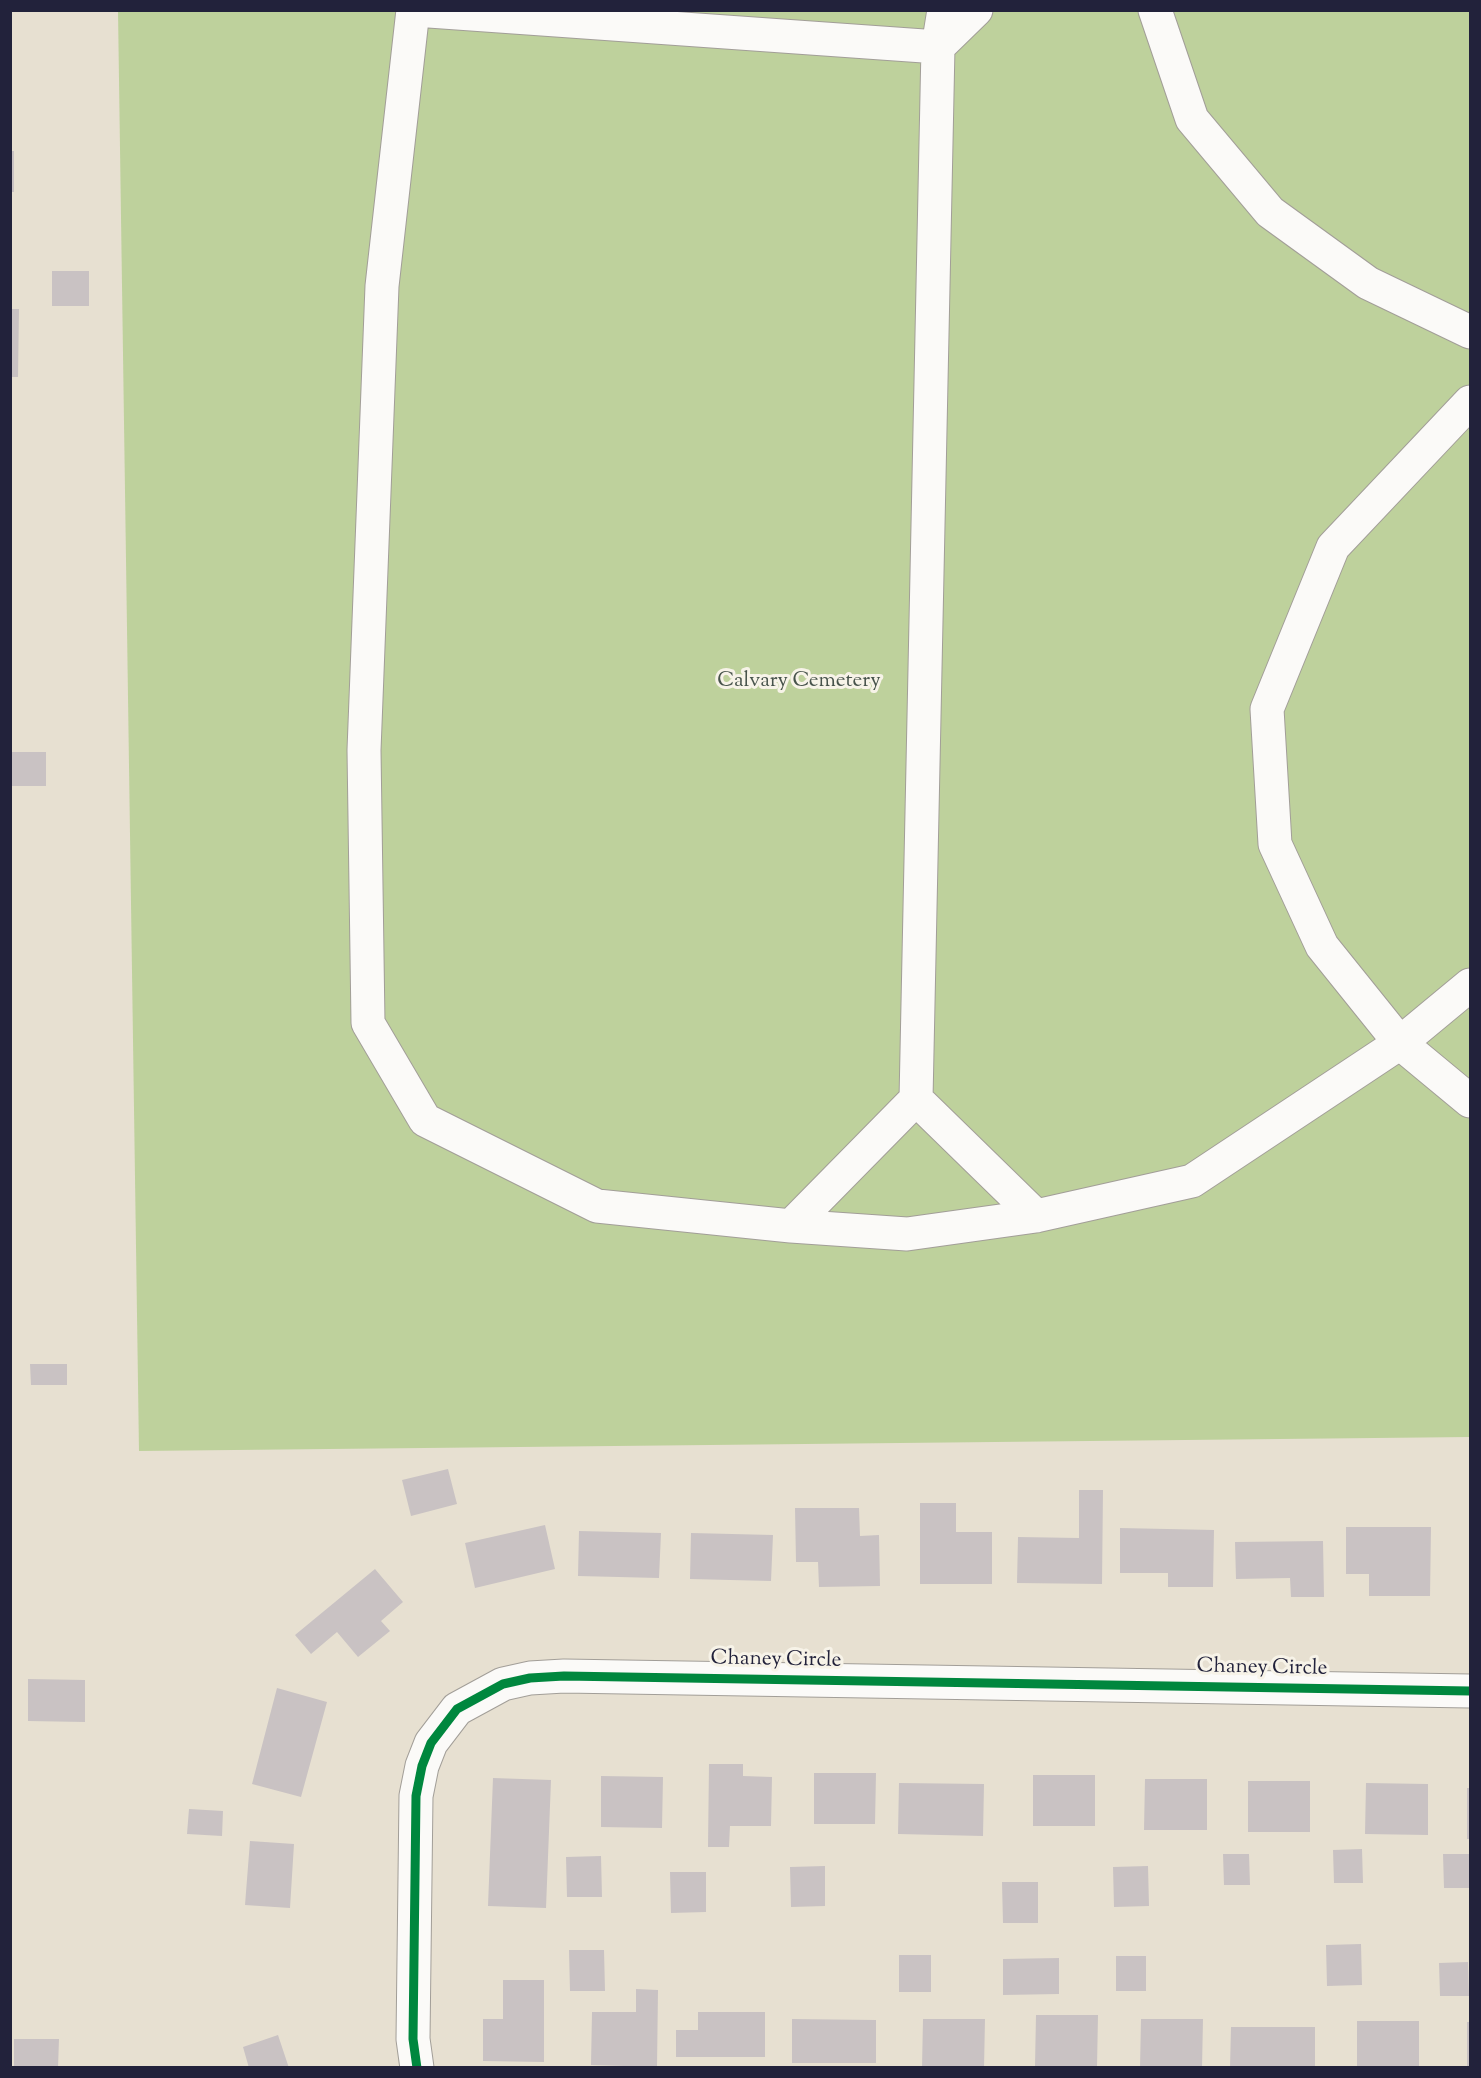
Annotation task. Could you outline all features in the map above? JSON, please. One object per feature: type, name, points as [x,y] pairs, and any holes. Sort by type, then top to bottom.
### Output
[{"type":"street","points":[[976,10],[938,47],[414,10],[382,286],[364,750],[368,1023],[425,1120],[597,1206],[791,1226],[908,1234],[1036,1216],[1192,1181],[1400,1043],[1470,986]]},
{"type":"street","points":[[791,1226],[916,1099],[938,47],[944,10]]},
{"type":"street","points":[[1155,10],[1192,119],[1270,212],[1368,283],[1470,332]]},
{"type":"street","points":[[1470,402],[1333,547],[1268,709],[1275,844],[1322,946],[1400,1043],[1470,1101]]},
{"type":"street","points":[[916,1099],[1036,1216]]},
{"type":"street","name":"Chaney Circle","points":[[417,2067],[413,2038],[416,1796],[422,1766],[431,1743],[458,1709],[503,1684],[531,1678],[564,1676],[1470,1691]]},
{"type":"green space","name":"Calvary Cemetery","points":[[118,11],[1470,11],[1470,1437],[139,1451]]},
{"type":"building","points":[[10,151],[14,151],[14,192],[10,192]]},
{"type":"building","points":[[52,271],[89,271],[89,306],[52,306]]},
{"type":"building","points":[[10,309],[19,309],[18,377],[10,377]]},
{"type":"building","points":[[10,752],[46,752],[46,786],[10,786]]},
{"type":"building","points":[[30,1364],[67,1364],[67,1385],[31,1385]]},
{"type":"building","points":[[448,1469],[457,1504],[411,1516],[402,1480]]},
{"type":"building","points":[[1079,1490],[1103,1490],[1102,1584],[1017,1583],[1018,1537],[1079,1538]]},
{"type":"building","points":[[920,1503],[956,1503],[956,1532],[992,1532],[992,1584],[920,1584]]},
{"type":"building","points":[[795,1508],[859,1508],[860,1536],[879,1535],[880,1586],[819,1587],[818,1562],[796,1562]]},
{"type":"building","points":[[545,1525],[555,1569],[475,1588],[465,1543]]},
{"type":"building","points":[[1346,1527],[1431,1527],[1430,1596],[1369,1596],[1369,1574],[1346,1574]]},
{"type":"building","points":[[1120,1528],[1214,1530],[1213,1587],[1168,1587],[1168,1573],[1120,1573]]},
{"type":"building","points":[[579,1531],[661,1533],[659,1578],[578,1576]]},
{"type":"building","points":[[691,1533],[773,1535],[771,1581],[690,1579]]},
{"type":"building","points":[[1323,1541],[1324,1597],[1291,1597],[1290,1578],[1236,1579],[1235,1542]]},
{"type":"building","points":[[375,1569],[403,1602],[381,1621],[390,1631],[358,1657],[337,1632],[311,1654],[295,1635]]},
{"type":"building","points":[[28,1679],[85,1680],[85,1722],[28,1721]]},
{"type":"building","points":[[277,1688],[327,1702],[301,1797],[252,1784]]},
{"type":"building","points":[[709,1764],[743,1764],[743,1776],[772,1777],[771,1826],[730,1826],[729,1847],[708,1847]]},
{"type":"building","points":[[814,1773],[876,1773],[875,1824],[814,1824]]},
{"type":"building","points":[[1033,1775],[1095,1775],[1095,1826],[1033,1826]]},
{"type":"building","points":[[601,1776],[663,1777],[662,1828],[601,1827]]},
{"type":"building","points":[[493,1778],[551,1780],[546,1908],[488,1906]]},
{"type":"building","points":[[1145,1779],[1207,1779],[1207,1830],[1144,1830]]},
{"type":"building","points":[[1248,1781],[1310,1781],[1310,1832],[1248,1832]]},
{"type":"building","points":[[899,1783],[984,1784],[983,1836],[898,1834]]},
{"type":"building","points":[[1366,1783],[1428,1784],[1428,1835],[1365,1834]]},
{"type":"building","points":[[1467,1788],[1470,1788],[1470,1839],[1467,1839]]},
{"type":"building","points":[[189,1809],[223,1811],[222,1836],[187,1834]]},
{"type":"building","points":[[250,1841],[294,1844],[290,1908],[245,1905]]},
{"type":"building","points":[[1362,1849],[1363,1883],[1334,1883],[1333,1850]]},
{"type":"building","points":[[1223,1854],[1249,1854],[1250,1885],[1224,1885]]},
{"type":"building","points":[[1443,1854],[1470,1854],[1470,1888],[1444,1888]]},
{"type":"building","points":[[601,1856],[602,1897],[567,1897],[566,1857]]},
{"type":"building","points":[[825,1866],[825,1906],[791,1907],[790,1867]]},
{"type":"building","points":[[1148,1866],[1149,1906],[1114,1907],[1113,1867]]},
{"type":"building","points":[[670,1872],[706,1872],[706,1912],[671,1913]]},
{"type":"building","points":[[1002,1882],[1038,1882],[1038,1923],[1003,1923]]},
{"type":"building","points":[[1361,1944],[1362,1985],[1327,1986],[1326,1945]]},
{"type":"building","points":[[569,1950],[604,1950],[605,1991],[570,1991]]},
{"type":"building","points":[[899,1955],[931,1955],[931,1992],[899,1992]]},
{"type":"building","points":[[1116,1956],[1146,1956],[1146,1991],[1116,1991]]},
{"type":"building","points":[[1059,1958],[1059,1994],[1003,1995],[1003,1959]]},
{"type":"building","points":[[1468,1962],[1469,1996],[1440,1996],[1439,1963]]},
{"type":"building","points":[[503,1980],[544,1980],[544,2062],[483,2061],[483,2019],[503,2019]]},
{"type":"building","points":[[636,1989],[658,1990],[657,2067],[591,2065],[592,2012],[636,2012]]},
{"type":"building","points":[[698,2012],[765,2012],[765,2057],[676,2057],[676,2030],[698,2030]]},
{"type":"building","points":[[1036,2015],[1098,2015],[1097,2067],[1035,2066]]},
{"type":"building","points":[[792,2019],[876,2020],[876,2063],[792,2063]]},
{"type":"building","points":[[923,2019],[985,2019],[984,2068],[922,2068]]},
{"type":"building","points":[[1141,2019],[1203,2019],[1202,2068],[1140,2068]]},
{"type":"building","points":[[1357,2021],[1419,2021],[1419,2068],[1357,2068]]},
{"type":"building","points":[[1467,2022],[1470,2022],[1470,2068],[1467,2068]]},
{"type":"building","points":[[1231,2027],[1315,2027],[1315,2068],[1230,2068]]},
{"type":"building","points":[[278,2035],[289,2068],[249,2068],[243,2047]]},
{"type":"building","points":[[14,2039],[59,2039],[58,2068],[14,2068]]},
{"type":"cycle path","points":[[417,2068],[413,2039],[416,1796],[422,1766],[431,1743],[457,1709],[503,1684],[530,1678],[564,1676],[1470,1691]]}]
